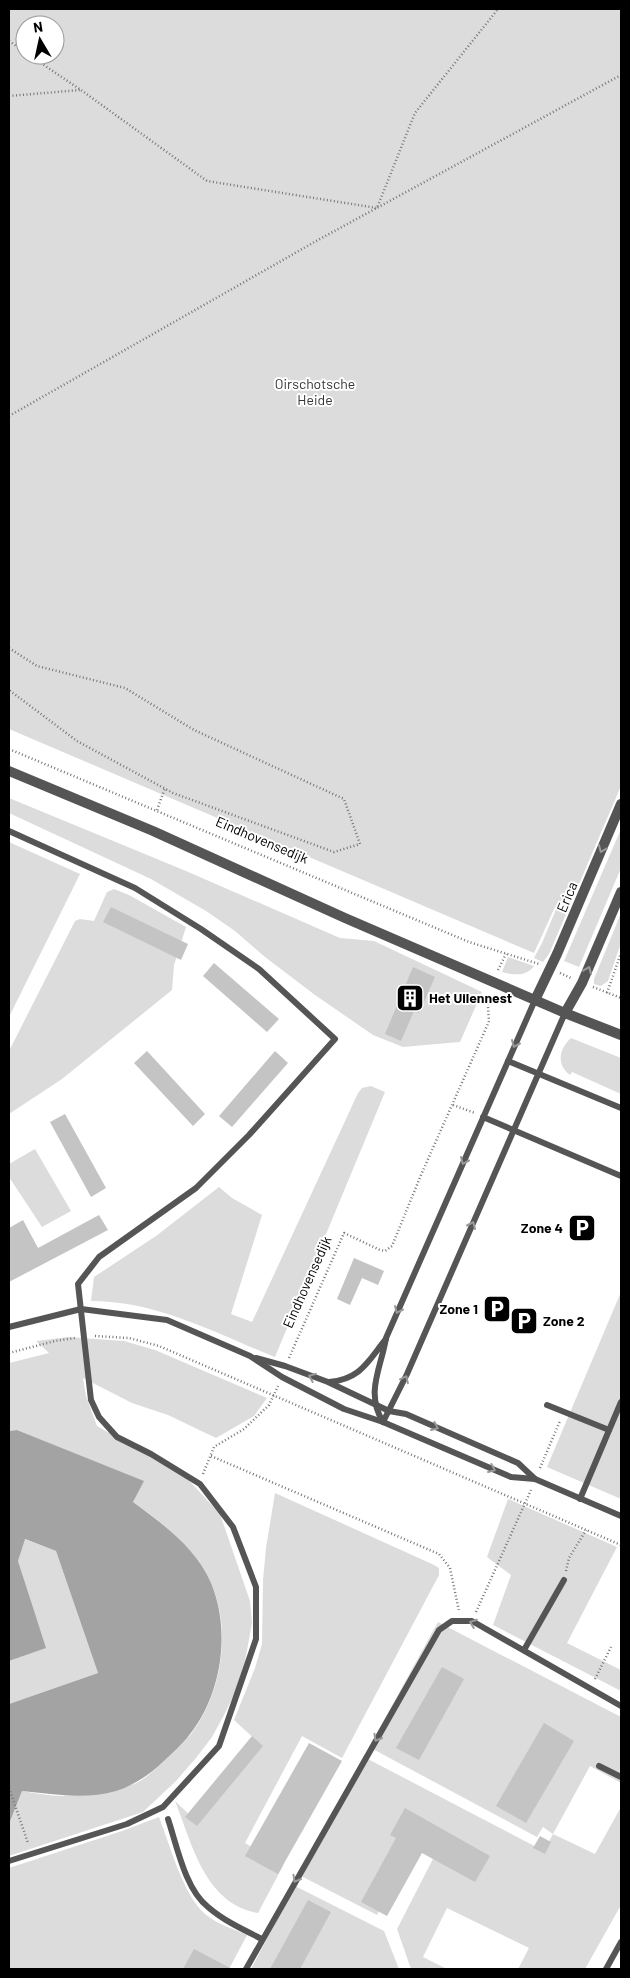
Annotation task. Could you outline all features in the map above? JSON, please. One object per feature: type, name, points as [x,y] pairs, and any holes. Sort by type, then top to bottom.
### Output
[{"type":"street","points":[[9,771],[154,831],[345,918],[621,1036]]},
{"type":"street","name":"Erica","points":[[535,1000],[621,804]]},
{"type":"street","points":[[565,1013],[582,983],[621,892]]},
{"type":"lane","points":[[9,831],[135,888],[201,929],[259,969],[335,1039],[249,1134],[196,1188],[99,1257],[78,1284],[91,1400],[99,1417],[117,1437],[151,1454],[200,1484],[233,1527],[256,1587],[256,1639],[219,1746],[163,1808],[127,1824],[9,1861]]},
{"type":"lane","points":[[328,1382],[348,1378],[360,1372],[386,1338],[535,1000]]},
{"type":"lane","points":[[383,1422],[514,1132],[565,1013]]},
{"type":"lane","points":[[508,1061],[621,1108]]},
{"type":"lane","points":[[484,1117],[514,1132],[621,1176]]},
{"type":"lane","points":[[9,1327],[81,1309],[167,1320],[250,1356],[285,1366],[328,1382],[389,1411],[406,1414],[518,1463],[535,1479]]},
{"type":"lane","points":[[383,1422],[377,1413],[375,1378],[383,1358],[386,1338]]},
{"type":"lane","points":[[250,1356],[282,1377],[344,1409],[383,1422],[511,1477],[535,1479],[621,1516]]},
{"type":"lane","points":[[580,1499],[621,1402]]},
{"type":"lane","points":[[546,1405],[609,1430]]},
{"type":"lane","points":[[524,1650],[564,1580]]},
{"type":"lane","points":[[246,1969],[440,1630],[452,1621],[472,1621],[621,1706]]},
{"type":"lane","points":[[599,1766],[620,1774]]},
{"type":"lane","points":[[168,1819],[190,1884],[206,1906],[228,1921],[262,1939]]},
{"type":"lane","points":[[606,1969],[621,1942]]},
{"type":"path","points":[[377,208],[415,113],[498,9]]},
{"type":"path","points":[[44,65],[207,181],[377,208]]},
{"type":"path","points":[[9,416],[377,208],[621,75]]},
{"type":"path","points":[[9,96],[81,90]]},
{"type":"path","points":[[9,648],[37,666],[125,688],[194,730],[344,799],[360,844],[334,852],[165,788],[77,741],[9,690]]},
{"type":"path","name":"Eindhovensedijk","points":[[9,748],[469,942],[536,962],[621,998]]},
{"type":"path","points":[[157,810],[165,788]]},
{"type":"path","points":[[608,993],[621,953]]},
{"type":"path","name":"Eindhovensedijk","points":[[285,1366],[344,1233],[380,1250],[386,1251],[392,1246],[489,1021],[486,996],[506,954]]},
{"type":"path","points":[[453,1105],[484,1117]]},
{"type":"path","points":[[9,1353],[55,1340],[103,1335],[129,1338],[159,1346],[621,1545]]},
{"type":"path","points":[[200,1484],[214,1447],[244,1429],[269,1405],[282,1377]]},
{"type":"path","points":[[472,1621],[564,1412]]},
{"type":"path","points":[[211,1456],[439,1554],[450,1568],[460,1620]]},
{"type":"path","points":[[564,1580],[569,1558],[586,1530]]},
{"type":"path","points":[[590,1688],[611,1648]]},
{"type":"path","points":[[9,1788],[32,1854]]},
{"type":"green space","name":"Oirschotsche Heide","points":[[9,9],[621,9],[621,786],[549,954],[543,962],[534,958],[557,907],[555,907],[534,953],[9,729]]},
{"type":"green space","points":[[9,798],[186,871],[340,938],[374,941],[482,992],[460,1042],[403,1047],[373,1035],[315,995],[265,957],[235,931],[206,911],[151,879],[9,813]]},
{"type":"green space","points":[[621,829],[621,868],[579,967],[564,961]]},
{"type":"green space","points":[[9,842],[80,874],[9,1017]]},
{"type":"green space","points":[[114,889],[129,895],[186,927],[174,965],[172,990],[62,1079],[9,1114],[9,1051],[75,921],[80,919],[94,921],[107,892]]},
{"type":"green space","points":[[621,913],[621,943],[608,981],[601,986],[594,984],[594,979]]},
{"type":"green space","points":[[508,957],[534,966],[523,974],[502,972]]},
{"type":"green space","points":[[571,1038],[621,1058],[621,1094],[572,1072],[570,1075],[566,1071],[561,1061],[561,1056],[564,1047]]},
{"type":"green space","points":[[371,1086],[385,1092],[275,1357],[162,1312],[115,1302],[91,1301],[94,1277],[156,1236],[219,1187],[232,1198],[262,1215],[231,1314],[252,1322],[358,1093],[362,1088]]},
{"type":"green space","points":[[35,1149],[71,1211],[42,1227],[9,1177],[9,1164]]},
{"type":"green space","points":[[621,1292],[621,1499],[547,1467]]},
{"type":"green space","points":[[68,1337],[124,1341],[155,1350],[267,1398],[254,1416],[216,1438],[168,1415],[132,1403],[83,1378],[86,1396],[97,1426],[184,1475],[220,1514],[250,1601],[252,1623],[245,1661],[234,1695],[212,1737],[176,1781],[143,1812],[9,1856],[9,1824],[22,1791],[63,1796],[126,1786],[142,1780],[181,1745],[202,1718],[216,1681],[220,1661],[221,1621],[211,1583],[196,1559],[177,1537],[133,1502],[143,1481],[17,1430],[9,1431],[9,1363],[49,1353],[36,1341]]},
{"type":"green space","points":[[275,1493],[432,1564],[439,1568],[439,1575],[342,1758],[302,1736],[245,1843],[283,1866],[258,1913],[240,1907],[225,1898],[213,1885],[195,1853],[175,1801],[195,1820],[260,1744],[234,1720],[255,1668],[262,1644],[263,1580]]},
{"type":"green space","points":[[508,1499],[617,1547],[567,1643],[621,1670],[621,1691],[493,1625],[511,1575],[487,1557]]},
{"type":"green space","points":[[24,1539],[56,1551],[98,1673],[9,1704],[9,1661],[45,1648],[18,1561]]},
{"type":"green space","points":[[438,1622],[621,1717],[621,1783],[590,1766],[553,1834],[543,1827],[537,1837],[369,1747]]},
{"type":"green space","points":[[364,1757],[544,1851],[553,1834],[595,1854],[621,1807],[621,1905],[585,1969],[518,1969],[529,1948],[447,1908],[423,1957],[447,1969],[411,1969],[397,1929],[435,1855],[417,1844],[377,1915],[301,1876]]},
{"type":"green space","points":[[159,1817],[184,1882],[197,1906],[215,1921],[247,1935],[229,1969],[9,1969],[9,1868]]},
{"type":"green space","points":[[295,1886],[384,1931],[399,1969],[251,1969]]},
{"type":"shaded area","points":[[17,1430],[144,1481],[133,1502],[178,1538],[205,1570],[217,1601],[222,1641],[216,1681],[210,1700],[201,1718],[184,1741],[159,1766],[130,1786],[104,1794],[69,1796],[22,1791],[9,1824],[9,1704],[98,1673],[56,1551],[25,1539],[18,1561],[46,1648],[9,1661],[9,1431]]},
{"type":"building","points":[[111,907],[188,944],[181,960],[103,922]]},
{"type":"building","points":[[214,963],[279,1019],[267,1032],[203,976]]},
{"type":"building","name":"Het Uilennest","points":[[413,967],[435,977],[419,1013],[414,1011],[401,1041],[385,1034]]},
{"type":"building","points":[[147,1051],[205,1114],[193,1126],[134,1063]]},
{"type":"building","points":[[275,1051],[288,1063],[232,1127],[219,1116]]},
{"type":"building","points":[[65,1114],[106,1188],[91,1197],[50,1122]]},
{"type":"building","points":[[99,1215],[108,1230],[9,1282],[9,1228],[23,1220],[38,1248]]},
{"type":"building","points":[[354,1258],[384,1271],[378,1285],[362,1278],[350,1305],[337,1299]]},
{"type":"building","points":[[442,1667],[464,1679],[419,1760],[396,1748]]},
{"type":"building","points":[[544,1723],[574,1741],[526,1823],[496,1806]]},
{"type":"building","points":[[252,1736],[263,1746],[197,1826],[185,1817]]},
{"type":"building","points":[[309,1743],[342,1761],[278,1874],[245,1856]]},
{"type":"building","points":[[405,1808],[490,1856],[475,1882],[422,1853],[387,1916],[361,1902],[396,1838],[390,1835]]},
{"type":"building","points":[[540,1836],[551,1842],[545,1854],[533,1848]]},
{"type":"building","points":[[308,1900],[331,1912],[300,1969],[270,1969]]},
{"type":"building","points":[[194,1949],[232,1969],[183,1969]]},
{"type":"place","name":"Het Uilennest","points":[[410,998]]},
{"type":"place","name":"Zone 4","points":[[582,1228]]},
{"type":"place","name":"Zone 1","points":[[497,1309]]},
{"type":"place","name":"Zone 2","points":[[524,1321]]}]
